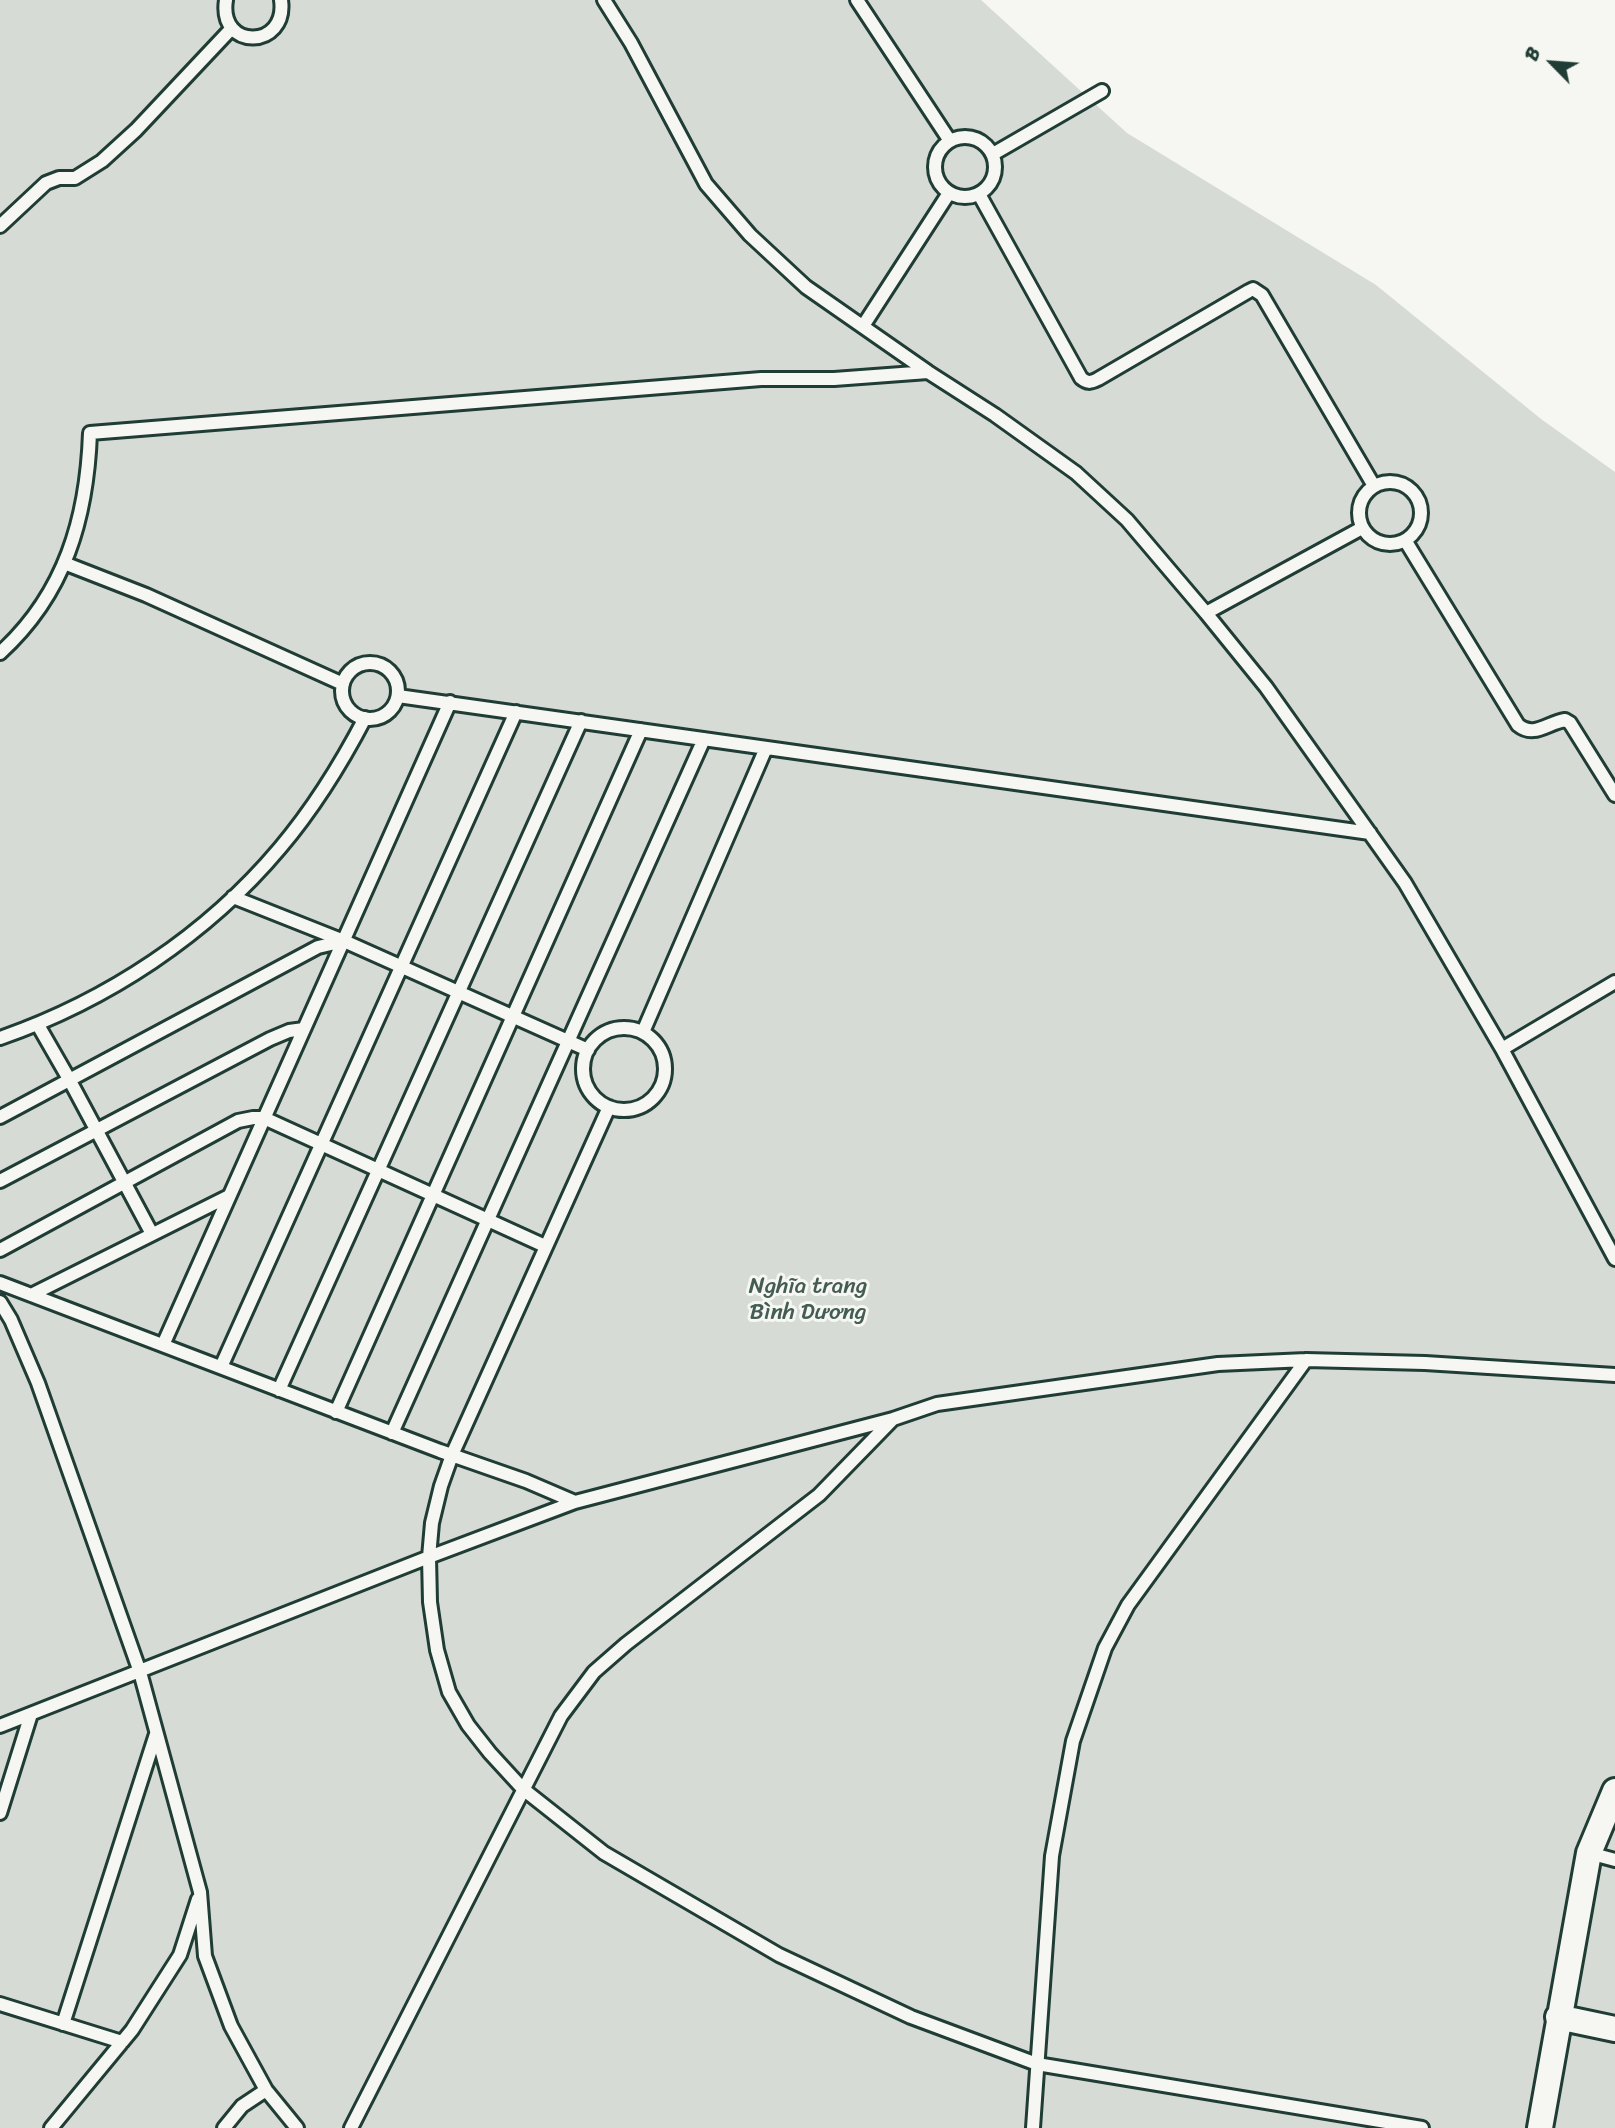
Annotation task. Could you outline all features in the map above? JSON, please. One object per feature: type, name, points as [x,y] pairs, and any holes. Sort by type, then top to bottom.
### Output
[{"type":"street","points":[[1540,2128],[1589,1853],[1615,1791]]},
{"type":"street","points":[[1558,2017],[1615,2029]]},
{"type":"lane","points":[[226,0],[226,18],[232,29],[244,37],[253,38],[270,33],[280,18],[281,0]]},
{"type":"lane","points":[[604,0],[631,43],[706,184],[750,235],[806,287],[1076,473],[1127,520],[1266,687],[1405,883],[1502,1049],[1615,1259]]},
{"type":"lane","points":[[857,0],[950,141]]},
{"type":"lane","points":[[0,226],[46,183],[59,178],[75,178],[102,161],[136,130],[232,29]]},
{"type":"lane","points":[[993,154],[1102,92]]},
{"type":"lane","points":[[969,137],[986,145],[993,154],[995,171],[992,180],[979,194],[957,197],[938,182],[935,163],[943,146],[950,141],[969,137]]},
{"type":"lane","points":[[863,326],[949,193]]},
{"type":"lane","points":[[979,194],[1080,378],[1086,382],[1098,379],[1253,289],[1262,295],[1374,486]]},
{"type":"lane","points":[[0,653],[43,603],[64,563],[79,524],[85,495],[89,433],[761,379],[834,379],[928,372]]},
{"type":"lane","points":[[1383,482],[1402,484],[1417,497],[1420,506],[1418,525],[1405,540],[1396,543],[1377,541],[1363,528],[1359,509],[1367,492],[1374,486],[1383,482]]},
{"type":"lane","points":[[1206,613],[1363,528]]},
{"type":"lane","points":[[1405,540],[1518,725],[1525,731],[1533,732],[1556,721],[1565,720],[1570,723],[1615,795]]},
{"type":"lane","points":[[64,563],[158,601],[343,684]]},
{"type":"lane","points":[[378,664],[393,674],[397,682],[398,696],[392,709],[385,715],[376,719],[365,718],[353,714],[347,708],[342,693],[343,684],[352,669],[360,665],[378,664]]},
{"type":"lane","points":[[398,696],[1370,833]]},
{"type":"lane","points":[[163,1345],[450,702]]},
{"type":"lane","points":[[221,1367],[516,712]]},
{"type":"lane","points":[[0,1038],[38,1025],[111,988],[185,938],[233,897],[280,848],[307,813],[365,718]]},
{"type":"lane","points":[[279,1390],[581,721]]},
{"type":"lane","points":[[337,1412],[641,730]]},
{"type":"lane","points":[[392,1433],[704,739]]},
{"type":"lane","points":[[643,1032],[766,748]]},
{"type":"lane","points":[[233,897],[344,941],[588,1050]]},
{"type":"lane","points":[[0,1117],[318,947],[344,941]]},
{"type":"lane","points":[[1502,1049],[1615,982]]},
{"type":"lane","points":[[38,1025],[152,1234]]},
{"type":"lane","points":[[632,1028],[643,1032],[653,1040],[664,1061],[661,1086],[645,1104],[633,1109],[609,1107],[592,1094],[586,1085],[583,1064],[588,1050],[600,1035],[610,1030],[632,1028]]},
{"type":"lane","points":[[0,1181],[270,1039],[289,1031],[304,1029]]},
{"type":"lane","points":[[609,1107],[453,1455],[435,1510],[429,1557],[430,1602],[437,1650],[449,1692],[468,1725],[490,1753],[523,1789],[604,1853],[779,1955],[911,2017],[1037,2064],[1422,2128]]},
{"type":"lane","points":[[0,1250],[238,1121],[253,1118],[264,1118],[545,1246]]},
{"type":"lane","points":[[31,1295],[229,1196]]},
{"type":"lane","points":[[0,1283],[392,1433],[526,1481],[575,1502]]},
{"type":"lane","points":[[0,1302],[11,1320],[38,1383],[140,1672],[200,1892],[205,1956],[232,2026],[266,2090],[297,2128]]},
{"type":"lane","points":[[0,1726],[575,1502],[893,1419],[937,1404],[1217,1364],[1306,1360],[1425,1363],[1615,1375]]},
{"type":"lane","points":[[1033,2128],[1052,1856],[1073,1741],[1105,1648],[1128,1605],[1306,1360]]},
{"type":"lane","points":[[351,2128],[561,1716],[594,1672],[626,1644],[819,1495],[893,1419]]},
{"type":"lane","points":[[0,1812],[31,1714]]},
{"type":"lane","points":[[63,2024],[157,1733]]},
{"type":"lane","points":[[1589,1853],[1615,1860]]},
{"type":"lane","points":[[51,2128],[122,2042],[180,1955],[200,1892]]},
{"type":"lane","points":[[0,2004],[122,2042]]},
{"type":"lane","points":[[224,2128],[242,2106],[266,2090]]},
{"type":"green space","name":"Nghĩa trang Bình Dương","points":[[0,0],[981,0],[1127,133],[1376,285],[1541,419],[1615,472],[1615,2128],[0,2128]]}]
